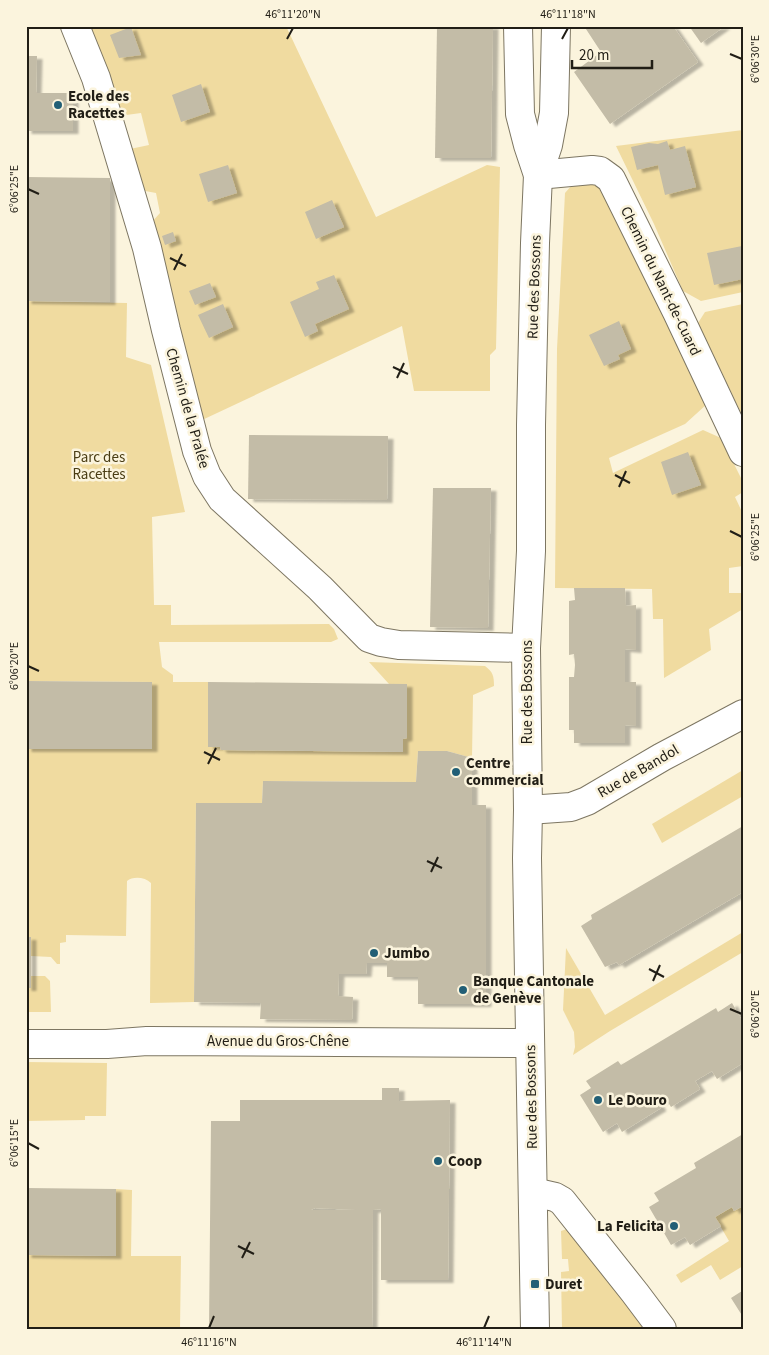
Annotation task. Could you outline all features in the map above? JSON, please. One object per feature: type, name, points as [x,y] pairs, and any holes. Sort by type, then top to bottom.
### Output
[{"type":"street","name":"Chemin de la Pralée","points":[[75,26],[96,78],[147,248],[197,450],[207,476],[222,499],[320,588],[369,638],[381,642],[399,644],[526,648]]},
{"type":"street","name":"Rue des Bossons","points":[[518,26],[520,114],[538,175]]},
{"type":"street","name":"Rue des Bossons","points":[[535,1329],[527,858],[526,648],[531,551],[533,339],[538,175],[548,145],[554,113],[556,26]]},
{"type":"street","points":[[519,80],[555,80]]},
{"type":"street","name":"Chemin du Nant-de-Cuard","points":[[538,175],[592,170],[600,171],[611,179],[678,312],[743,452]]},
{"type":"street","name":"Rue de Bandol","points":[[528,810],[571,807],[587,801],[662,757],[743,714]]},
{"type":"street","name":"Avenue du Gros-Chêne","points":[[26,1044],[107,1044],[147,1041],[530,1043]]},
{"type":"street","points":[[533,1192],[562,1201],[662,1329]]},
{"type":"green space","points":[[88,26],[286,26],[376,217],[487,165],[500,167],[496,349],[490,355],[490,391],[414,391],[402,326],[200,421],[150,224],[160,213],[156,193],[140,190],[130,149],[149,145],[141,113],[119,116]]},
{"type":"green space","points":[[743,130],[743,292],[701,301],[683,291],[654,224],[616,146]]},
{"type":"green space","points":[[583,182],[597,185],[608,194],[707,404],[685,424],[609,458],[613,473],[703,430],[721,438],[743,482],[743,492],[735,497],[743,514],[743,566],[729,568],[729,593],[743,593],[743,609],[709,629],[711,650],[664,678],[663,619],[653,619],[652,589],[555,588],[557,349],[565,193],[572,185]]},
{"type":"green space","name":"Parc des Racettes","points":[[26,301],[127,303],[126,357],[151,365],[185,512],[152,517],[154,605],[171,605],[171,625],[329,624],[334,629],[338,639],[331,642],[159,642],[162,667],[173,675],[173,682],[208,682],[208,746],[220,747],[221,750],[403,752],[403,739],[407,738],[389,684],[369,662],[485,666],[493,677],[494,686],[473,695],[472,758],[447,751],[418,751],[416,782],[263,781],[262,803],[196,803],[194,1002],[150,1003],[151,883],[146,879],[136,878],[127,881],[126,936],[66,935],[66,942],[60,943],[60,964],[57,964],[51,957],[31,956],[31,937],[26,937],[26,749],[152,749],[152,682],[26,681]]},
{"type":"green space","points":[[743,304],[743,417],[698,323],[705,312]]},
{"type":"green space","points":[[743,770],[743,796],[662,843],[652,824]]},
{"type":"green space","points":[[743,932],[743,952],[573,1055],[575,1047],[574,1032],[563,1010],[566,948],[605,1015]]},
{"type":"green space","points":[[31,976],[45,976],[50,981],[51,1012],[26,1012],[27,988],[31,988]]},
{"type":"green space","points":[[26,1062],[107,1063],[106,1116],[85,1116],[85,1120],[26,1121]]},
{"type":"green space","points":[[116,1189],[132,1190],[131,1256],[181,1256],[180,1329],[26,1329],[26,1255],[116,1256]]},
{"type":"green space","points":[[743,1206],[743,1266],[720,1280],[711,1265],[681,1283],[676,1275],[729,1241],[715,1217],[732,1207],[734,1211]]},
{"type":"green space","points":[[570,1228],[648,1329],[562,1329],[561,1272],[569,1271],[568,1259],[562,1259],[561,1231]]},
{"type":"building","points":[[437,26],[493,26],[491,158],[435,158]]},
{"type":"building","points":[[584,26],[673,26],[698,62],[610,124],[574,72],[601,52]]},
{"type":"building","points":[[689,26],[725,26],[701,43]]},
{"type":"building","points":[[131,27],[141,55],[119,58],[110,35]]},
{"type":"building","points":[[26,56],[37,56],[36,93],[73,93],[73,131],[26,131]]},
{"type":"building","points":[[201,84],[210,112],[181,122],[172,95]]},
{"type":"building","points":[[667,141],[670,150],[685,146],[696,187],[665,195],[658,165],[637,170],[631,147]]},
{"type":"building","points":[[228,165],[237,193],[208,202],[199,174]]},
{"type":"building","points":[[26,177],[110,178],[110,302],[26,301]]},
{"type":"building","points":[[332,200],[344,227],[316,239],[305,212]]},
{"type":"building","points":[[173,232],[176,241],[165,245],[162,236]]},
{"type":"building","points":[[742,246],[743,279],[714,285],[707,253]]},
{"type":"building","points":[[334,275],[349,309],[315,324],[318,331],[305,337],[290,302],[319,289],[316,282]]},
{"type":"building","points":[[210,283],[216,297],[195,305],[189,291]]},
{"type":"building","points":[[223,304],[233,327],[209,338],[198,315]]},
{"type":"building","points":[[619,321],[631,349],[618,355],[620,359],[604,366],[589,335]]},
{"type":"building","points":[[249,435],[388,436],[387,500],[248,499]]},
{"type":"building","points":[[688,452],[701,485],[672,495],[661,462]]},
{"type":"building","points":[[433,488],[491,488],[488,628],[430,627]]},
{"type":"building","points":[[574,588],[625,588],[626,606],[636,605],[636,650],[625,649],[625,682],[636,682],[636,726],[625,725],[625,743],[574,743],[574,730],[569,730],[569,677],[574,677],[575,665],[574,654],[569,655],[569,601],[575,600]]},
{"type":"building","points":[[26,681],[152,682],[152,749],[26,749]]},
{"type":"building","points":[[208,682],[407,684],[407,738],[403,739],[403,752],[221,750],[220,747],[208,747]]},
{"type":"building","points":[[418,751],[447,751],[472,758],[472,805],[486,805],[486,1004],[418,1004],[418,977],[387,977],[387,963],[367,963],[366,974],[339,974],[338,996],[353,997],[352,1020],[260,1019],[261,1003],[194,1002],[196,803],[262,803],[263,781],[416,782]]},
{"type":"building","points":[[743,826],[743,892],[619,965],[617,962],[605,967],[581,926],[592,919],[591,915]]},
{"type":"building","points":[[26,937],[31,937],[31,988],[26,988]]},
{"type":"building","points":[[732,1003],[743,1022],[743,1063],[717,1079],[712,1071],[695,1081],[700,1089],[671,1107],[666,1099],[658,1103],[661,1108],[622,1132],[617,1123],[603,1132],[580,1095],[591,1088],[586,1081],[618,1061],[621,1065],[716,1008],[718,1012]]},
{"type":"building","points":[[382,1088],[399,1088],[399,1101],[450,1100],[448,1280],[381,1280],[381,1209],[373,1210],[372,1329],[209,1329],[211,1121],[240,1121],[240,1100],[382,1100]],"holes":[[[315,1208],[356,1210],[311,1210]]]},
{"type":"building","points":[[743,1134],[743,1206],[734,1211],[732,1207],[715,1217],[721,1226],[690,1245],[685,1237],[671,1245],[649,1207],[659,1201],[654,1193],[696,1168],[694,1163]]},
{"type":"building","points":[[26,1188],[116,1189],[116,1256],[26,1255]]},
{"type":"building","points":[[743,1287],[743,1317],[731,1298],[742,1291],[741,1288]]},
{"type":"place","name":"Ecole des Racettes","points":[[58,105]]},
{"type":"place","name":"Centre commercial","points":[[456,772]]},
{"type":"place","name":"Jumbo","points":[[374,953]]},
{"type":"place","name":"Banque Cantonale de Genève","points":[[463,990]]},
{"type":"place","name":"Le Douro","points":[[598,1100]]},
{"type":"place","name":"Coop","points":[[438,1161]]},
{"type":"place","name":"La Felicita","points":[[674,1226]]},
{"type":"place","name":"Duret","points":[[535,1284]]}]
